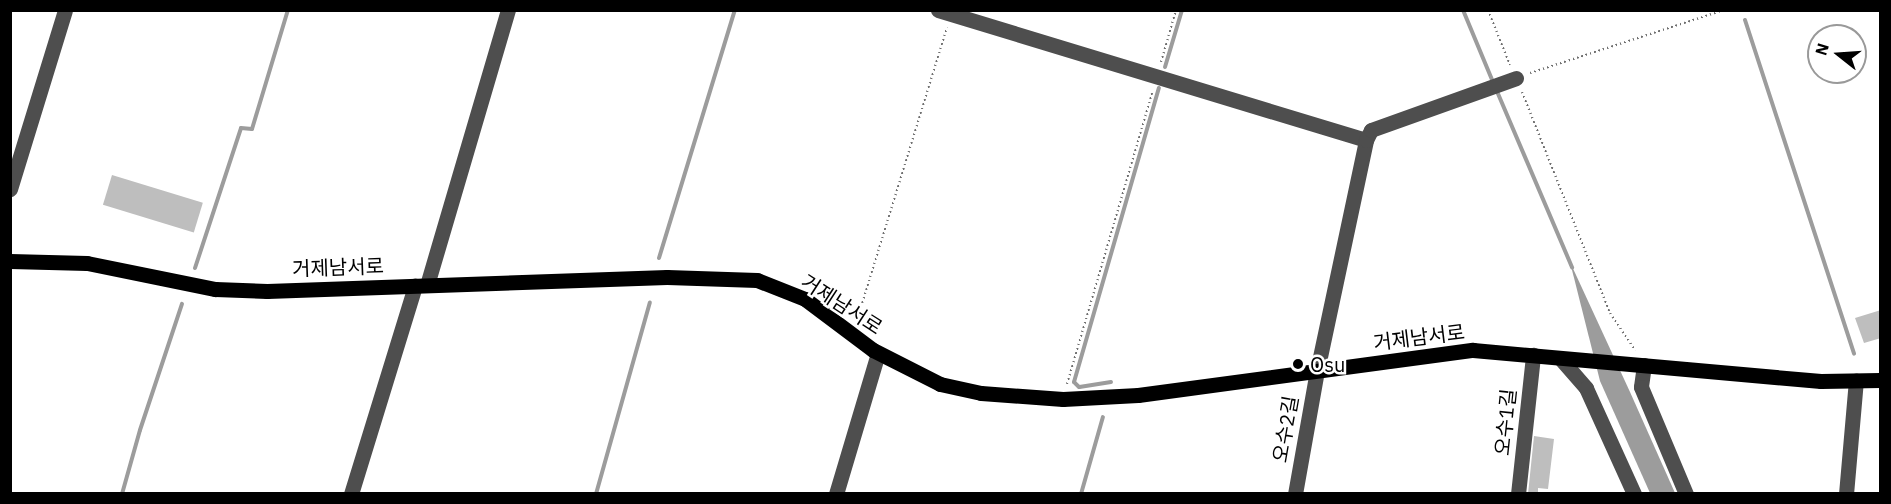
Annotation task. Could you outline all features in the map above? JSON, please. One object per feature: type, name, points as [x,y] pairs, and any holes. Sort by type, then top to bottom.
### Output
[{"type":"main road","name":"거제남서로","points":[[10,261],[87,263],[215,289],[267,291],[667,277],[757,280],[804,299],[878,353],[940,384],[981,393],[1063,399],[1138,395],[1473,350],[1644,365]]},
{"type":"main road","points":[[1644,365],[1821,381],[1881,380]]},
{"type":"street","points":[[10,189],[65,10]]},
{"type":"street","points":[[351,494],[421,286],[508,10]]},
{"type":"street","points":[[945,13],[1366,140],[1371,130],[1516,78]]},
{"type":"street","name":"오수2길","points":[[1295,494],[1317,371],[1366,140]]},
{"type":"street","points":[[836,494],[878,353]]},
{"type":"street","name":"오수1길","points":[[1518,494],[1533,356]]},
{"type":"street","points":[[1566,358],[1586,388],[1634,494]]},
{"type":"street","points":[[1644,365],[1641,387],[1686,494]]},
{"type":"street","points":[[1846,494],[1856,380]]},
{"type":"path","points":[[1063,399],[1176,10]]},
{"type":"path","points":[[1488,10],[1610,314],[1644,365]]},
{"type":"path","points":[[1516,78],[1724,10]]},
{"type":"path","points":[[852,335],[945,13]]},
{"type":"shaded area","points":[[1570,262],[1675,493],[1650,493],[1600,381]]},
{"type":"building","points":[[112,175],[203,203],[194,232],[103,205]]},
{"type":"building","points":[[1881,310],[1881,338],[1864,343],[1855,318]]},
{"type":"building","points":[[1534,436],[1554,439],[1548,489],[1538,488],[1538,494],[1528,494]]},
{"type":"waterway","points":[[195,268],[241,128],[252,129],[288,10]]},
{"type":"waterway","points":[[659,258],[735,10]]},
{"type":"waterway","points":[[1165,67],[1182,10]]},
{"type":"waterway","points":[[1463,10],[1493,82]]},
{"type":"waterway","points":[[1745,20],[1854,354]]},
{"type":"waterway","points":[[1111,382],[1079,387],[1074,382],[1159,88]]},
{"type":"waterway","points":[[1496,89],[1572,267]]},
{"type":"waterway","points":[[596,494],[650,302]]},
{"type":"waterway","points":[[122,494],[140,430],[182,304]]},
{"type":"waterway","points":[[1081,494],[1103,417]]},
{"type":"place","name":"Osu","points":[[1298,364]]}]
